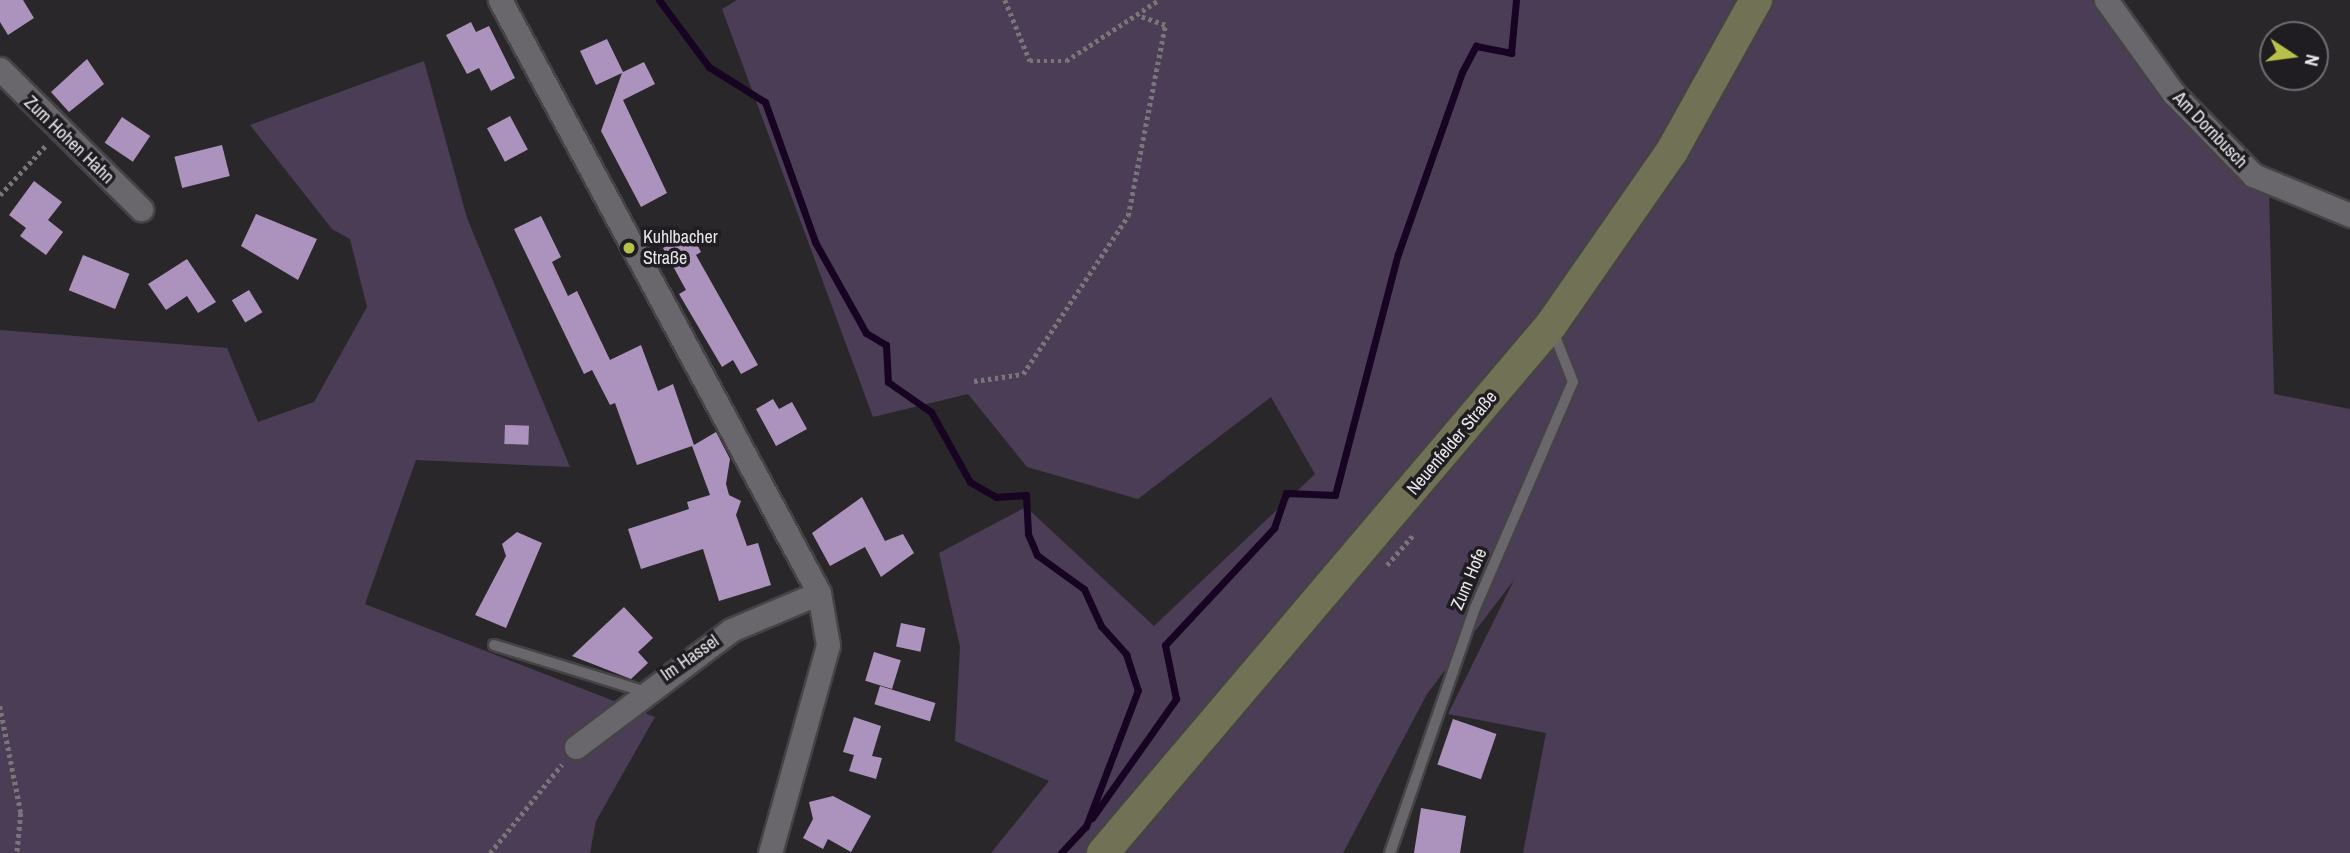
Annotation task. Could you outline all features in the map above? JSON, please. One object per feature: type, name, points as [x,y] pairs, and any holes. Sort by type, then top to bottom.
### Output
[{"type":"main road","name":"Neuenfelder Straße","points":[[1103,853],[1551,325],[1672,152],[1756,0]]},
{"type":"street","points":[[500,0],[820,593],[828,645],[770,853]]},
{"type":"street","name":"Am Dornbusch","points":[[2106,0],[2173,93],[2253,175],[2350,215]]},
{"type":"street","name":"Zum Hohen Hahn","points":[[0,69],[59,131],[141,209]]},
{"type":"street","name":"Im Hassel","points":[[576,747],[643,691],[731,630],[820,593]]},
{"type":"lane","name":"Zum Hofe","points":[[1390,853],[1475,608],[1573,382],[1551,325]]},
{"type":"lane","points":[[494,645],[643,691]]},
{"type":"path","points":[[1005,0],[1030,61],[1066,61],[1139,16],[1159,0]]},
{"type":"path","points":[[974,381],[1023,374],[1128,216],[1165,25],[1139,16]]},
{"type":"path","points":[[0,195],[59,131]]},
{"type":"path","points":[[0,706],[22,813],[17,853]]},
{"type":"path","points":[[490,853],[576,747]]},
{"type":"shaded area","points":[[737,0],[2099,0],[2269,192],[2274,394],[2350,409],[2350,853],[1523,853],[1546,733],[1448,714],[1514,580],[1427,694],[1343,853],[991,853],[1049,781],[955,741],[960,647],[939,553],[1026,507],[1154,626],[1315,474],[1271,397],[1138,499],[1027,467],[968,394],[873,417],[722,9]]},
{"type":"shaded area","points":[[424,61],[467,218],[570,467],[416,460],[365,604],[655,717],[596,821],[590,853],[0,853],[0,330],[227,348],[258,422],[314,402],[367,307],[350,239],[332,229],[250,125]]},
{"type":"building","points":[[0,0],[23,0],[34,18],[8,35],[0,22]]},
{"type":"building","points":[[471,22],[476,32],[489,26],[515,78],[491,91],[479,68],[467,74],[446,35]]},
{"type":"building","points":[[607,39],[623,72],[644,62],[655,84],[623,100],[667,193],[641,207],[601,131],[622,73],[596,85],[580,51]]},
{"type":"building","points":[[87,59],[104,84],[69,112],[51,92]]},
{"type":"building","points":[[510,116],[528,150],[505,162],[487,128]]},
{"type":"building","points":[[122,117],[150,136],[133,162],[105,143]]},
{"type":"building","points":[[222,145],[230,176],[182,188],[174,157]]},
{"type":"building","points":[[34,181],[62,202],[48,220],[63,232],[46,255],[20,236],[26,228],[9,215]]},
{"type":"building","points":[[256,214],[317,239],[298,280],[241,246]]},
{"type":"building","points":[[541,216],[561,257],[552,262],[568,296],[577,291],[610,360],[641,345],[658,391],[673,384],[694,445],[716,432],[730,459],[726,484],[729,495],[741,501],[736,515],[747,546],[758,543],[771,585],[719,601],[703,549],[641,569],[628,529],[689,509],[687,502],[710,495],[692,446],[637,465],[615,403],[610,405],[592,370],[584,374],[514,229]]},
{"type":"building","points":[[691,233],[701,252],[696,255],[758,365],[741,374],[733,360],[722,367],[679,294],[686,290],[663,248]]},
{"type":"building","points":[[83,255],[129,274],[115,309],[69,290]]},
{"type":"building","points":[[187,259],[216,302],[198,313],[187,296],[166,310],[148,284]]},
{"type":"building","points":[[249,290],[262,312],[245,323],[232,300]]},
{"type":"building","points":[[773,399],[779,409],[792,402],[807,429],[776,446],[756,409]]},
{"type":"building","points":[[505,425],[529,426],[528,445],[504,444]]},
{"type":"building","points":[[862,497],[885,541],[903,534],[914,553],[881,577],[865,547],[830,566],[812,533]]},
{"type":"building","points":[[517,532],[542,543],[506,628],[475,615],[506,556],[502,544]]},
{"type":"building","points":[[624,607],[653,638],[638,652],[648,663],[631,679],[572,656]]},
{"type":"building","points":[[901,623],[925,628],[920,652],[896,646]]},
{"type":"building","points":[[874,652],[901,660],[892,689],[865,681]]},
{"type":"building","points":[[880,686],[935,703],[930,721],[874,704]]},
{"type":"building","points":[[854,717],[881,726],[872,756],[882,758],[876,779],[849,771],[854,755],[843,752]]},
{"type":"building","points":[[1453,719],[1496,734],[1481,779],[1437,764]]},
{"type":"building","points":[[833,796],[871,816],[851,852],[828,839],[823,849],[803,838],[813,819],[809,802]]},
{"type":"building","points":[[1421,808],[1466,816],[1460,853],[1414,853]]},
{"type":"waterway","points":[[659,0],[709,67],[765,102],[815,242],[866,333],[886,345],[888,382],[931,412],[970,482],[996,497],[1026,495],[1028,534],[1037,555],[1084,589],[1101,626],[1126,654],[1138,690],[1086,826],[1061,853]]},
{"type":"waterway","points":[[1092,818],[1176,699],[1165,645],[1274,528],[1286,493],[1335,495],[1398,254],[1462,72],[1476,46],[1511,53],[1516,0]]},
{"type":"place","name":"Kuhlbacher Straße","points":[[629,248]]}]
